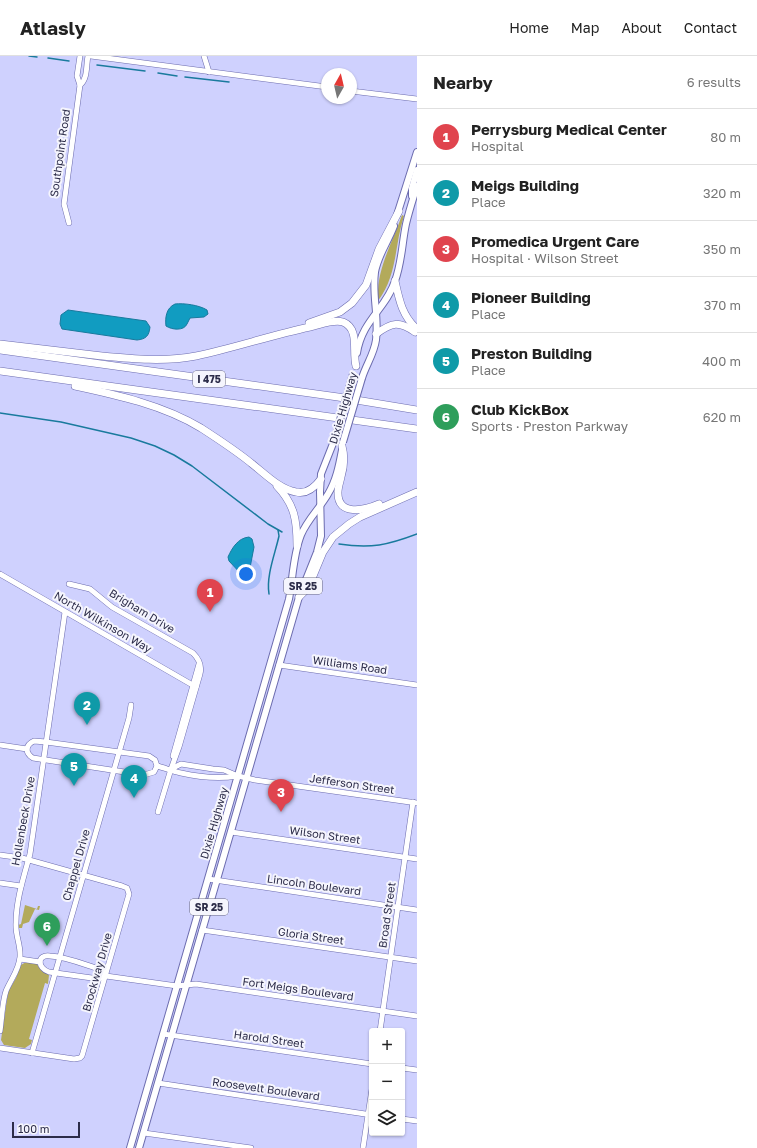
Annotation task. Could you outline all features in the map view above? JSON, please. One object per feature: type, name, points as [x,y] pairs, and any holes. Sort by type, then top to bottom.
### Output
[{"type":"highway","points":[[283,333],[340,312],[352,303],[366,285],[379,249],[399,211]]},
{"type":"highway","points":[[395,281],[402,308],[411,324],[417,329]]},
{"type":"highway","points":[[0,344],[121,358],[159,359],[193,356],[213,352],[283,333],[326,323],[342,322],[349,326],[354,334],[353,353],[356,366]]},
{"type":"highway","points":[[376,334],[392,324],[401,324],[417,333]]},
{"type":"highway","name":"I 475","points":[[0,350],[417,409]]},
{"type":"highway","name":"I 475","points":[[0,371],[417,429]]},
{"type":"highway","points":[[8,372],[108,394],[146,404],[174,414],[219,440],[270,478],[298,493],[310,490],[321,479]]},
{"type":"highway","points":[[343,444],[343,468],[338,491],[340,502],[345,507],[351,510],[364,509],[417,488]]},
{"type":"highway","points":[[270,478],[285,494],[296,517],[297,546]]},
{"type":"highway","points":[[299,597],[308,588],[323,552],[333,537],[360,517],[417,492]]},
{"type":"main road","name":"Dixie Highway","points":[[130,1148],[289,598],[297,546],[301,534],[329,493],[336,478],[343,444],[362,378],[374,350],[376,313],[374,284],[378,261],[391,235],[417,152]]},
{"type":"main road","points":[[412,202],[412,188],[417,170]]},
{"type":"main road","name":"Dixie Highway","points":[[139,1148],[299,597],[317,552],[321,536],[320,506],[323,467],[334,441],[356,366],[361,337],[369,322],[385,301],[395,281],[403,249],[406,223],[417,186]]},
{"type":"street","name":"Southpoint Road","points":[[69,223],[64,204],[80,85],[77,76],[80,56]]},
{"type":"street","name":"Southpoint Road","points":[[80,85],[85,78],[88,56]]},
{"type":"street","points":[[91,56],[321,86]]},
{"type":"street","points":[[204,56],[209,72]]},
{"type":"street","points":[[357,91],[417,100]]},
{"type":"street","name":"North Wilkinson Way","points":[[0,574],[194,686]]},
{"type":"street","name":"Brigham Drive","points":[[69,584],[90,589],[112,607],[193,653],[198,659],[201,671],[194,686],[179,747],[158,812]]},
{"type":"street","name":"Hollenbeck Drive","points":[[0,1031],[6,993],[16,974],[20,959],[20,945],[16,924],[21,886],[28,860],[65,612]]},
{"type":"street","name":"Williams Road","points":[[279,665],[417,685]]},
{"type":"street","name":"Chappel Drive","points":[[32,1053],[119,752],[131,705]]},
{"type":"street","points":[[34,741],[46,742],[149,756],[155,760],[156,766],[154,772],[148,774],[43,760],[30,756],[27,752],[28,745],[34,741]]},
{"type":"street","points":[[0,745],[27,749]]},
{"type":"street","points":[[171,769],[181,764],[224,770],[238,776]]},
{"type":"street","points":[[156,766],[180,772],[223,778],[238,776]]},
{"type":"street","name":"Jefferson Street","points":[[238,776],[255,780],[415,803]]},
{"type":"street","name":"Broad Street","points":[[380,1028],[405,857],[415,803]]},
{"type":"street","name":"Wilson Street","points":[[231,832],[417,858]]},
{"type":"street","points":[[0,855],[28,860],[83,875]]},
{"type":"street","name":"Brockway Drive","points":[[32,1053],[74,1059],[80,1058],[84,1052],[129,898],[129,891],[127,888],[83,875]]},
{"type":"street","name":"Lincoln Boulevard","points":[[208,880],[417,910]]},
{"type":"street","points":[[0,883],[21,886]]},
{"type":"street","name":"Gloria Street","points":[[202,930],[417,961]]},
{"type":"street","points":[[46,956],[59,957],[102,970],[106,976],[99,979],[43,970],[40,962],[41,959],[46,956]]},
{"type":"street","points":[[20,959],[40,962]]},
{"type":"street","name":"Fort Meigs Boulevard","points":[[106,976],[177,986],[196,984],[417,1016]]},
{"type":"street","name":"Harold Street","points":[[163,1034],[369,1064]]},
{"type":"street","points":[[0,1048],[32,1053]]},
{"type":"street","points":[[405,1068],[417,1070]]},
{"type":"street","name":"Roosevelt Boulevard","points":[[158,1083],[369,1115]]},
{"type":"street","points":[[405,1119],[417,1121]]},
{"type":"street","points":[[363,1148],[369,1120]]},
{"type":"street","points":[[144,1133],[251,1148]]},
{"type":"shaded area","points":[[402,215],[404,216],[389,281],[378,301],[378,289],[382,267]]},
{"type":"shaded area","points":[[25,905],[37,909],[38,906],[40,906],[39,910],[35,909],[29,922],[23,924],[22,928],[19,928],[18,925],[21,924]]},
{"type":"shaded area","points":[[26,962],[37,964],[41,970],[49,975],[48,984],[45,983],[29,1039],[32,1040],[31,1044],[25,1048],[4,1045],[1,1040],[8,992],[21,965]]},
{"type":"water","points":[[175,304],[187,304],[200,307],[207,310],[208,314],[204,317],[190,318],[181,329],[171,328],[166,326],[166,317],[170,308]]},
{"type":"water","points":[[68,310],[146,321],[150,327],[150,330],[148,335],[143,339],[137,340],[62,329],[60,324],[61,315]]},
{"type":"water","points":[[249,537],[252,539],[254,547],[249,573],[246,576],[243,576],[229,561],[228,557],[239,541]]},
{"type":"waterway","points":[[29,56],[37,57]]},
{"type":"waterway","points":[[48,58],[69,61]]},
{"type":"waterway","points":[[97,65],[145,71]]},
{"type":"waterway","points":[[158,73],[177,76]]},
{"type":"waterway","points":[[185,77],[229,82]]},
{"type":"waterway","points":[[0,413],[61,422],[131,438],[155,446],[192,466],[268,524],[282,532]]},
{"type":"waterway","points":[[269,594],[268,587],[271,565],[279,536],[278,530]]},
{"type":"waterway","points":[[339,544],[361,546],[379,545],[417,534]]},
{"type":"place","name":"Perrysburg Medical Center","points":[[210,612]]},
{"type":"place","name":"Meigs Building","points":[[87,725]]},
{"type":"place","name":"Preston Building","points":[[74,786]]},
{"type":"place","name":"Pioneer Building","points":[[134,798]]},
{"type":"place","name":"Promedica Urgent Care","points":[[281,812]]},
{"type":"place","name":"Club KickBox","points":[[47,946]]}]
